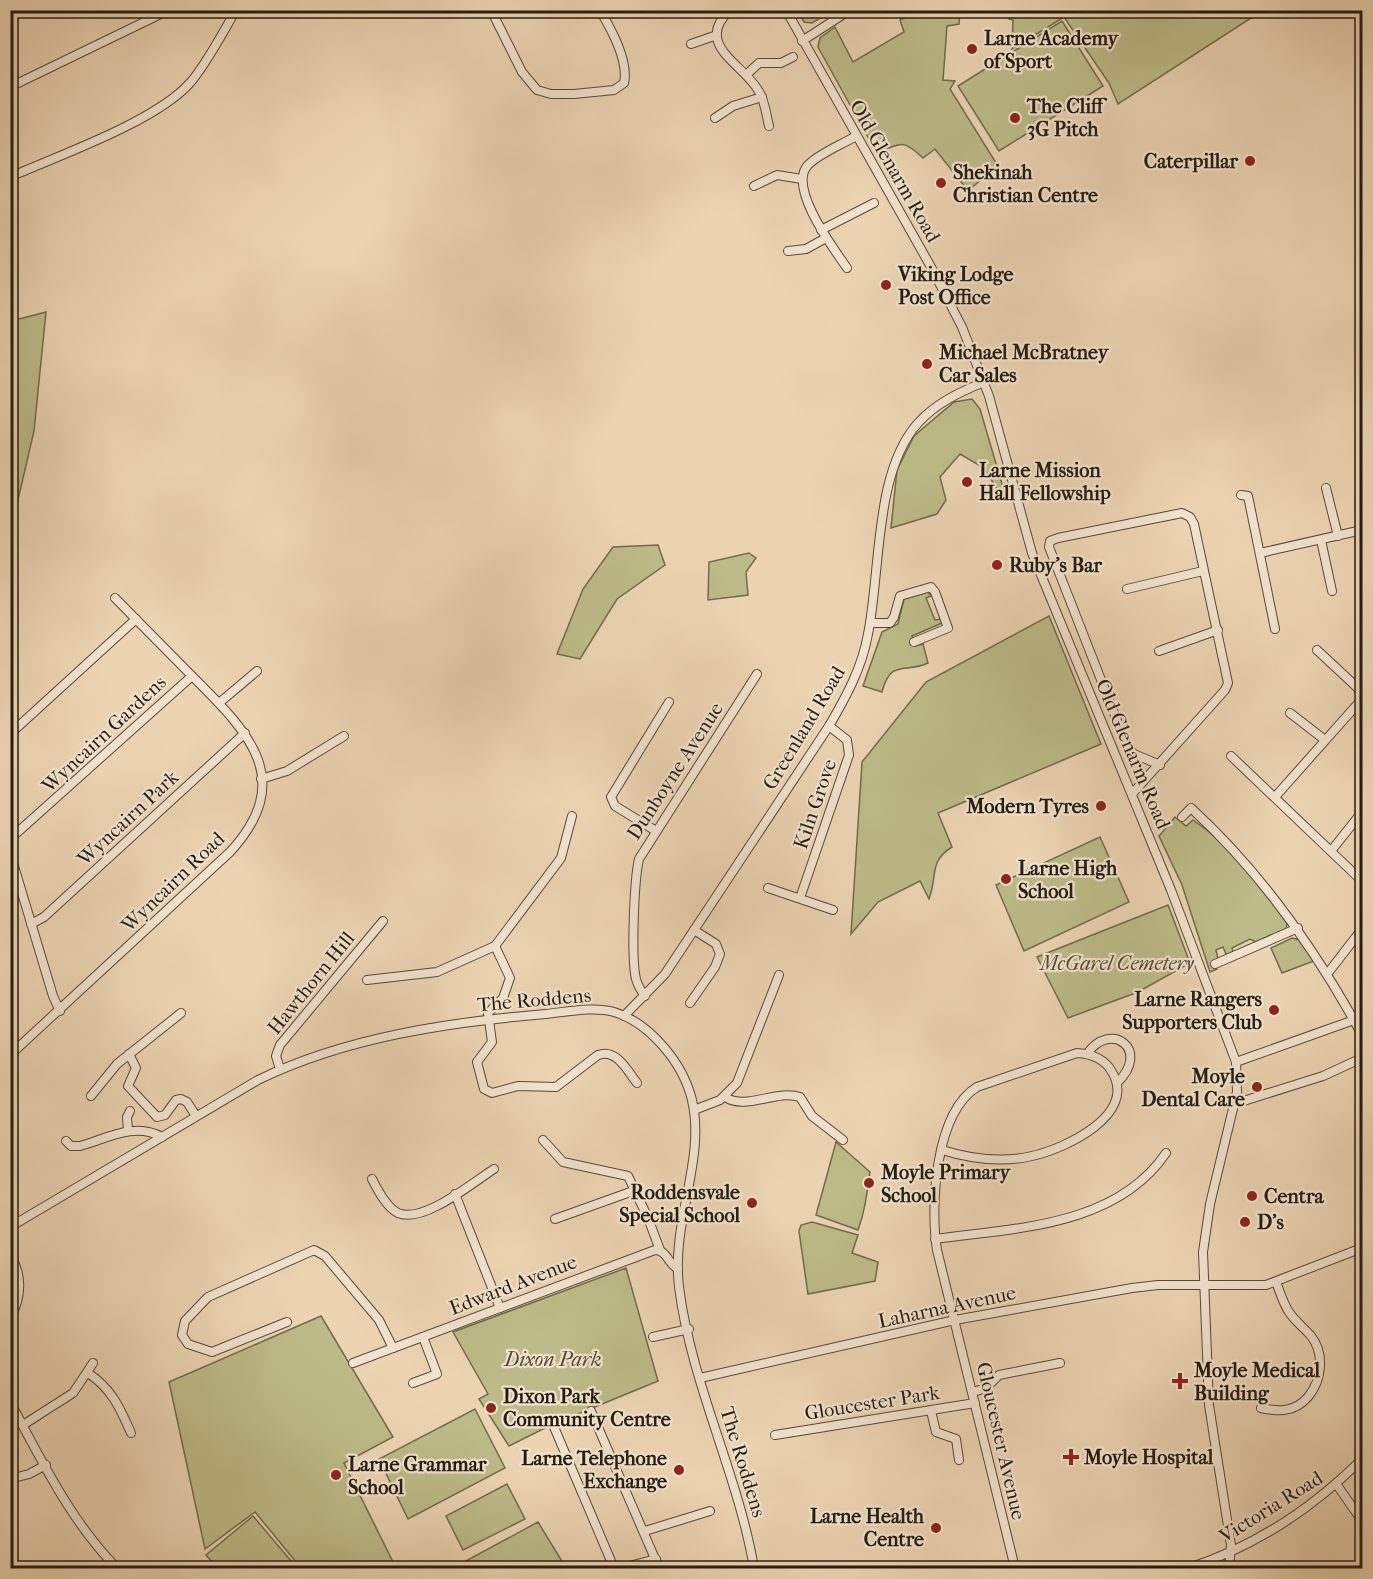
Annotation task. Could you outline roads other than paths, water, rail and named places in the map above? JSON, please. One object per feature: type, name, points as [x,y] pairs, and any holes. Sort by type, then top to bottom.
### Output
[{"type":"street","points":[[10,87],[169,10]]},
{"type":"street","points":[[10,177],[115,131],[163,104],[189,84],[236,10]]},
{"type":"street","points":[[491,10],[526,78],[537,90],[557,95],[613,90],[624,83],[620,55],[611,29],[600,10]]},
{"type":"street","points":[[730,10],[720,22],[717,35],[726,55],[746,75],[762,97],[769,126]]},
{"type":"street","name":"Old Glenarm Road","points":[[786,10],[947,296],[984,382],[1032,553],[1132,794],[1236,1062],[1238,1079],[1234,1104],[1205,1227],[1203,1286],[1209,1405],[1225,1503],[1230,1555],[1229,1569]]},
{"type":"street","points":[[802,41],[850,10]]},
{"type":"street","points":[[691,44],[717,35]]},
{"type":"street","points":[[746,75],[759,63],[780,63],[793,57]]},
{"type":"street","points":[[715,118],[730,107],[762,97]]},
{"type":"street","points":[[847,268],[821,230],[804,192],[802,179],[809,165],[856,136]]},
{"type":"street","points":[[754,186],[777,175],[802,179]]},
{"type":"street","points":[[821,230],[874,203]]},
{"type":"street","points":[[788,251],[806,249],[826,238]]},
{"type":"street","name":"Greenland Road","points":[[624,1017],[665,974],[829,726],[858,670],[870,623],[885,503],[897,456],[910,433],[930,412],[949,398],[984,382]]},
{"type":"street","points":[[1326,488],[1338,536]]},
{"type":"street","points":[[1241,495],[1248,496],[1275,629]]},
{"type":"street","points":[[1132,794],[1160,765],[1228,683],[1194,525],[1190,517],[1182,513],[1050,541],[1052,561],[1127,746],[1134,754],[1160,765]]},
{"type":"street","points":[[1260,553],[1362,530]]},
{"type":"street","points":[[1321,540],[1332,591]]},
{"type":"street","points":[[1127,589],[1203,571]]},
{"type":"street","points":[[870,623],[890,623],[900,596],[931,587],[936,592],[948,628],[914,642]]},
{"type":"street","name":"Wyncairn Road","points":[[10,1055],[236,846],[255,816],[261,778],[257,753],[245,733],[219,703],[115,598]]},
{"type":"street","points":[[10,734],[136,619]]},
{"type":"street","points":[[1159,651],[1218,630]]},
{"type":"street","points":[[1317,650],[1362,692]]},
{"type":"street","points":[[219,703],[257,671]]},
{"type":"street","name":"Dunboyne Avenue","points":[[645,996],[638,985],[635,970],[636,879],[640,856],[757,674]]},
{"type":"street","name":"Wyncairn Gardens","points":[[10,839],[192,676]]},
{"type":"street","points":[[1275,797],[1362,699]]},
{"type":"street","points":[[656,831],[615,806],[611,797],[669,702]]},
{"type":"street","points":[[1290,713],[1325,740]]},
{"type":"street","name":"Kiln Grove","points":[[800,898],[849,755],[848,741],[829,726]]},
{"type":"street","name":"Wyncairn Park","points":[[31,924],[44,917],[245,733]]},
{"type":"street","points":[[261,778],[287,771],[344,736]]},
{"type":"street","points":[[1231,756],[1362,881]]},
{"type":"street","points":[[1182,817],[1191,808],[1254,872],[1298,928],[1328,973],[1362,1035]]},
{"type":"street","points":[[1331,851],[1362,812]]},
{"type":"street","points":[[367,980],[437,972],[495,946],[561,858],[572,816]]},
{"type":"street","points":[[10,853],[52,996],[60,1011]]},
{"type":"street","points":[[768,888],[833,910]]},
{"type":"street","name":"Hawthorn Hill","points":[[280,1069],[276,1058],[280,1045],[383,921]]},
{"type":"street","points":[[1215,964],[1298,928]]},
{"type":"street","points":[[1328,973],[1362,929]]},
{"type":"street","points":[[690,1003],[720,954],[717,945],[694,930]]},
{"type":"street","points":[[495,946],[510,978],[503,998],[488,1013],[492,1042],[480,1055],[477,1063],[481,1085],[488,1092],[519,1086],[556,1087],[604,1053],[615,1056],[637,1083]]},
{"type":"street","points":[[694,1110],[707,1107],[724,1097],[739,1080],[779,975]]},
{"type":"street","name":"The Roddens","points":[[10,1227],[196,1116],[280,1069],[355,1046],[490,1019],[597,1011],[607,1011],[624,1017],[660,1044],[678,1065],[688,1087],[694,1110],[696,1142],[680,1222],[679,1288],[700,1378],[746,1528],[754,1569]]},
{"type":"street","points":[[85,1086],[92,1094],[117,1064],[180,1017]]},
{"type":"street","points":[[1236,1062],[1354,1020]]},
{"type":"street","points":[[942,1150],[971,1158],[1020,1159],[1076,1140],[1104,1119],[1114,1104],[1117,1083],[1127,1072],[1131,1054],[1126,1044],[1118,1038],[1094,1045],[1087,1054],[1106,1064],[1117,1083]]},
{"type":"street","points":[[129,1054],[136,1068],[128,1086],[158,1117],[165,1115],[176,1100],[182,1099],[187,1102],[196,1116]]},
{"type":"street","name":"Gloucester Avenue","points":[[1015,1569],[935,1239],[932,1210],[942,1150],[958,1108],[969,1093],[982,1085],[1070,1054],[1087,1054]]},
{"type":"street","points":[[1234,1104],[1323,1076],[1362,1058]]},
{"type":"street","points":[[724,1097],[738,1102],[782,1095],[800,1097],[812,1116],[843,1140]]},
{"type":"street","points":[[128,1131],[127,1117],[130,1111]]},
{"type":"street","points":[[66,1141],[71,1146],[80,1146],[139,1128],[150,1130],[162,1137]]},
{"type":"street","points":[[543,1140],[563,1162],[628,1176],[660,1250],[678,1269]]},
{"type":"street","points":[[935,1239],[1040,1226],[1079,1214],[1128,1191],[1153,1171],[1166,1153]]},
{"type":"street","points":[[372,1179],[392,1209],[406,1215],[421,1214],[494,1169]]},
{"type":"street","points":[[555,1220],[636,1190]]},
{"type":"street","points":[[455,1194],[500,1308]]},
{"type":"street","name":"Laharna Avenue","points":[[700,1378],[955,1320],[1142,1287],[1263,1286],[1362,1248]]},
{"type":"street","points":[[287,1322],[212,1352],[202,1351],[188,1344],[182,1335],[185,1321],[208,1297],[314,1250],[325,1256],[379,1320],[393,1348]]},
{"type":"street","name":"Edward Avenue","points":[[353,1363],[660,1250]]},
{"type":"street","points":[[10,1254],[18,1270],[20,1293],[10,1319]]},
{"type":"street","points":[[1261,1408],[1285,1411],[1301,1404],[1315,1386],[1320,1366],[1314,1341],[1288,1311],[1276,1282]]},
{"type":"street","points":[[653,1337],[688,1329]]},
{"type":"street","points":[[413,1383],[437,1374],[423,1337]]},
{"type":"street","points":[[23,1425],[69,1397],[93,1363]]},
{"type":"street","points":[[973,1392],[986,1388],[999,1375],[1060,1363]]},
{"type":"street","points":[[88,1373],[105,1386],[114,1397],[131,1433]]},
{"type":"street","points":[[10,1402],[91,1538],[117,1569]]},
{"type":"street","name":"Gloucester Park","points":[[775,1435],[975,1403]]},
{"type":"street","points":[[591,1411],[645,1531],[659,1569]]},
{"type":"street","points":[[930,1411],[936,1432],[951,1436],[956,1440],[959,1460]]},
{"type":"street","points":[[554,1427],[614,1569]]},
{"type":"street","name":"Victoria Road","points":[[1189,1569],[1230,1555],[1327,1494],[1362,1459]]},
{"type":"street","points":[[10,1479],[29,1474],[46,1465]]},
{"type":"street","points":[[1337,1485],[1362,1521]]},
{"type":"street","points":[[645,1531],[710,1511]]},
{"type":"street","points":[[622,1569],[656,1559]]},
{"type":"street","points":[[1208,1562],[1215,1569]]},
{"type":"place","name":"Larne Academy of Sport","points":[[972,49]]},
{"type":"place","name":"The Cliff 3G Pitch","points":[[1015,118]]},
{"type":"place","name":"Caterpillar","points":[[1250,161]]},
{"type":"place","name":"Shekinah Christian Centre","points":[[941,183]]},
{"type":"place","name":"Viking Lodge Post Office","points":[[886,285]]},
{"type":"place","name":"Michael McBratney Car Sales","points":[[927,364]]},
{"type":"place","name":"Larne Mission Hall Fellowship","points":[[967,482]]},
{"type":"place","name":"Ruby's Bar","points":[[997,565]]},
{"type":"place","name":"Modern Tyres","points":[[1101,806]]},
{"type":"place","name":"Larne High School","points":[[1006,879]]},
{"type":"place","name":"Larne Rangers Supporters Club","points":[[1274,1010]]},
{"type":"place","name":"Moyle Dental Care","points":[[1257,1087]]},
{"type":"place","name":"Moyle Primary School","points":[[869,1183]]},
{"type":"place","name":"Centra","points":[[1252,1196]]},
{"type":"place","name":"Roddensvale Special School","points":[[752,1203]]},
{"type":"place","name":"D's","points":[[1245,1222]]},
{"type":"place","name":"Moyle Medical Building","points":[[1180,1381]]},
{"type":"place","name":"Dixon Park Community Centre","points":[[491,1408]]},
{"type":"place","name":"Moyle Hospital","points":[[1071,1457]]},
{"type":"place","name":"Larne Telephone Exchange","points":[[679,1470]]},
{"type":"place","name":"Larne Grammar School","points":[[336,1475]]},
{"type":"place","name":"Larne Health Centre","points":[[936,1528]]},
{"type":"park label","name":"McGarel Cemetery","points":[[1117,963]]},
{"type":"park label","name":"Dixon Park","points":[[553,1359]]}]
